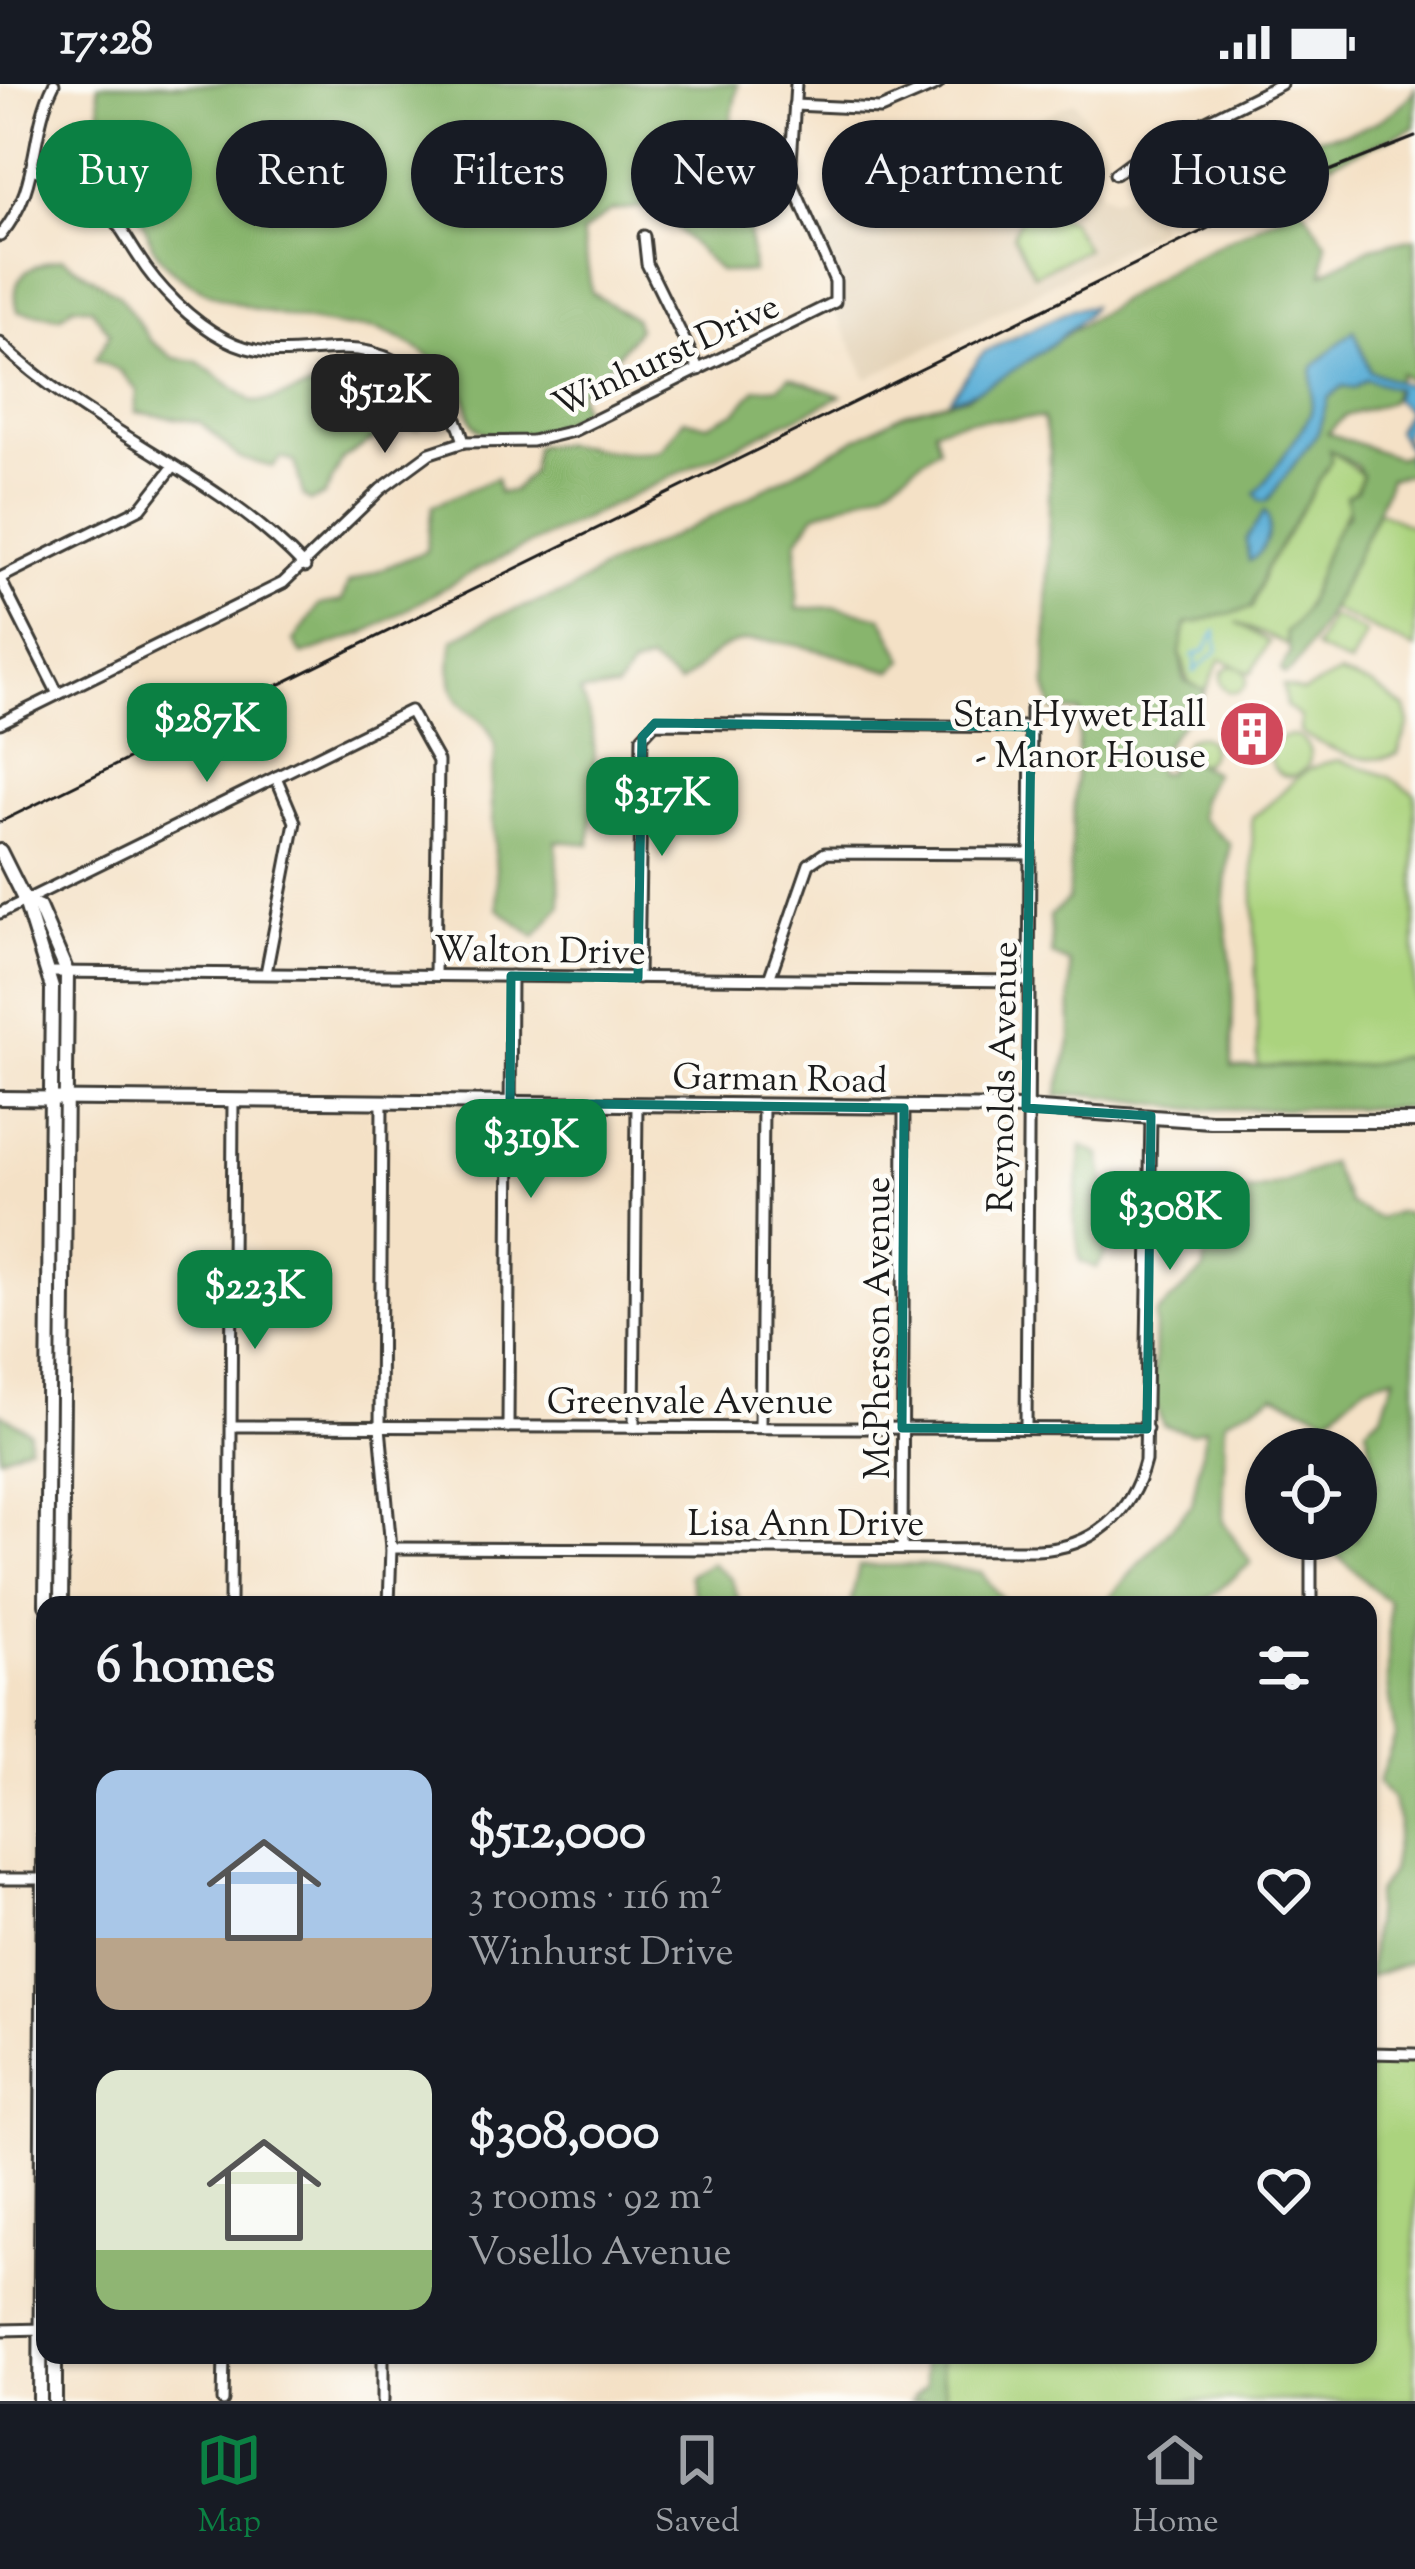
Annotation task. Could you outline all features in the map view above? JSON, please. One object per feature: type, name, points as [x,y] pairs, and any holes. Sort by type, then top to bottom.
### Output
[{"type":"street","points":[[0,236],[15,217],[34,170],[44,108],[54,84]]},
{"type":"street","points":[[796,84],[794,105],[880,109],[938,84]]},
{"type":"street","points":[[1115,174],[1146,151],[1281,84]]},
{"type":"street","name":"Winhurst Drive","points":[[0,723],[284,583],[408,466],[464,442],[562,435],[835,302],[835,281],[790,178],[794,105]]},
{"type":"street","points":[[34,170],[78,187],[100,203],[159,283],[211,330],[242,346],[274,353],[357,346],[381,352],[440,390],[464,442]]},
{"type":"street","points":[[644,236],[647,264],[699,370]]},
{"type":"street","points":[[0,343],[79,409],[262,524],[305,567]]},
{"type":"street","points":[[58,694],[0,578],[141,508],[173,467]]},
{"type":"street","name":"Reynolds Avenue","points":[[1026,1428],[1031,709]]},
{"type":"street","points":[[0,914],[410,711],[438,760],[435,974]]},
{"type":"street","points":[[638,978],[641,737],[646,729],[665,722],[1031,727]]},
{"type":"street","points":[[266,973],[295,821],[276,777]]},
{"type":"street","points":[[0,851],[25,901],[25,914],[51,972],[64,1250],[61,1596]]},
{"type":"street","points":[[769,979],[809,864],[825,853],[1030,854]]},
{"type":"street","points":[[25,901],[39,907],[67,972],[49,1250],[46,1596]]},
{"type":"street","name":"Walton Drive","points":[[51,972],[1028,981]]},
{"type":"street","points":[[508,1427],[511,976]]},
{"type":"street","name":"Garman Road","points":[[0,1098],[1026,1108],[1246,1122],[1415,1121]]},
{"type":"street","points":[[230,1596],[233,1101]]},
{"type":"street","points":[[382,1102],[380,1427],[391,1548],[389,1596]]},
{"type":"street","points":[[634,1427],[637,1105]]},
{"type":"street","points":[[760,1427],[764,1107]]},
{"type":"street","name":"McPherson Avenue","points":[[902,1550],[904,1108]]},
{"type":"street","name":"Lisa Ann Drive","points":[[391,1548],[1052,1549],[1089,1538],[1132,1498],[1145,1461],[1151,1116]]},
{"type":"street","points":[[49,1250],[64,1250]]},
{"type":"street","name":"Greenvale Avenue","points":[[233,1426],[1147,1429]]},
{"type":"street","points":[[46,1435],[64,1435]]},
{"type":"street","points":[[1311,1560],[1311,1596]]},
{"type":"street","points":[[0,1879],[36,1879]]},
{"type":"street","points":[[1377,2054],[1415,2054]]},
{"type":"street","points":[[0,2330],[36,2329]]},
{"type":"street","points":[[40,2401],[41,2364]]},
{"type":"street","points":[[55,2364],[55,2401]]},
{"type":"street","points":[[224,2364],[224,2401]]},
{"type":"street","points":[[382,2401],[383,2364]]},
{"type":"highlighted area","points":[[655,723],[1031,727],[1026,1108],[1151,1116],[1147,1429],[902,1428],[904,1108],[510,1103],[511,976],[638,978],[642,737]]},
{"type":"shaded area","points":[[1075,101],[1086,120],[1035,120]]},
{"type":"shaded area","points":[[1129,192],[1129,228],[1161,228],[867,379],[832,304],[837,296],[813,236],[830,228],[1105,228],[1105,194],[1112,198]]},
{"type":"green space","points":[[98,84],[738,84],[731,120],[631,120],[631,209],[607,214],[607,120],[411,120],[411,228],[589,228],[582,233],[592,293],[634,318],[638,329],[599,378],[578,392],[583,411],[549,428],[512,437],[476,427],[455,380],[404,341],[377,329],[317,323],[251,308],[189,283],[173,271],[145,228],[192,228],[192,120],[101,120]]},
{"type":"green space","points":[[1415,88],[1415,127],[1329,164],[1329,136],[1372,124],[1403,103]]},
{"type":"green space","points":[[677,228],[749,228],[753,272],[720,272]]},
{"type":"green space","points":[[1016,228],[1074,228],[1086,249],[1034,275],[1013,235]]},
{"type":"green space","points":[[1253,228],[1317,228],[1326,242],[1323,273],[1372,247],[1415,238],[1415,385],[1400,373],[1390,402],[1345,416],[1328,433],[1397,458],[1415,451],[1415,474],[1390,478],[1326,616],[1285,675],[1281,670],[1290,653],[1285,633],[1306,606],[1330,541],[1349,514],[1346,496],[1357,490],[1362,475],[1357,466],[1330,450],[1331,461],[1265,570],[1252,608],[1186,624],[1180,652],[1184,680],[1205,691],[1166,743],[1156,768],[1158,773],[1166,772],[1177,754],[1214,773],[1201,799],[1200,817],[1230,844],[1224,908],[1233,979],[1232,1067],[1365,1065],[1400,1057],[1415,1061],[1415,1108],[1192,1109],[1094,1095],[1057,1096],[1071,1038],[1070,963],[1052,955],[1050,916],[1068,900],[1080,712],[1053,711],[1046,687],[1050,451],[1043,418],[969,420],[934,428],[939,447],[885,488],[815,514],[797,541],[797,609],[837,607],[882,617],[904,660],[892,671],[802,646],[754,641],[715,653],[679,684],[649,661],[631,668],[617,689],[580,692],[594,747],[590,844],[556,841],[561,906],[535,937],[498,909],[491,785],[495,747],[482,722],[457,700],[450,668],[453,640],[494,617],[568,592],[602,569],[704,521],[904,413],[968,396],[1180,263]]},
{"type":"green space","points":[[62,258],[119,295],[151,341],[174,358],[197,361],[253,402],[311,388],[344,388],[396,404],[417,418],[418,428],[384,423],[376,438],[343,459],[324,496],[310,501],[303,496],[295,462],[281,458],[273,467],[239,458],[200,422],[135,412],[137,390],[120,371],[95,360],[110,333],[91,308],[73,306],[60,317],[18,311],[19,280],[40,264]]},
{"type":"green space","points":[[789,377],[841,396],[478,569],[365,633],[302,655],[294,641],[319,605],[342,601],[348,583],[426,551],[432,506],[496,478],[499,493],[513,491],[532,471],[535,446],[661,450],[684,419],[707,425],[737,411],[756,389],[779,387]]},
{"type":"green space","points":[[1329,449],[1362,475],[1288,645],[1236,622],[1269,642],[1251,673],[1221,659],[1205,691],[1189,684],[1180,652],[1186,624],[1252,608],[1265,570],[1331,461]]},
{"type":"green space","points":[[1378,511],[1415,528],[1415,649],[1331,609]]},
{"type":"green space","points":[[1331,616],[1366,633],[1350,665],[1315,648]]},
{"type":"green space","points":[[1234,666],[1247,679],[1234,692],[1221,679]]},
{"type":"green space","points":[[1339,674],[1372,685],[1405,708],[1409,724],[1398,754],[1360,758],[1300,733],[1300,717],[1286,707],[1283,686],[1303,692]]},
{"type":"green space","points":[[1197,736],[1207,740],[1211,750],[1207,760],[1197,764],[1187,760],[1183,750],[1187,740]]},
{"type":"green space","points":[[1290,736],[1304,742],[1310,756],[1304,770],[1290,776],[1276,770],[1270,756],[1276,742]]},
{"type":"green space","points":[[1339,760],[1388,776],[1415,794],[1415,1061],[1400,1057],[1365,1065],[1258,1066],[1252,817],[1299,776]]},
{"type":"green space","points":[[1082,1146],[1100,1155],[1110,1214],[1108,1244],[1096,1268],[1080,1261],[1074,1215]]},
{"type":"green space","points":[[1330,1162],[1349,1204],[1379,1218],[1398,1212],[1415,1215],[1415,1961],[1377,1974],[1377,1893],[1391,1872],[1399,1823],[1392,1799],[1378,1783],[1395,1737],[1388,1684],[1389,1601],[1342,1560],[1377,1560],[1377,1428],[1366,1427],[1382,1414],[1395,1376],[1366,1384],[1328,1417],[1275,1395],[1225,1420],[1223,1521],[1251,1563],[1212,1596],[1111,1596],[1192,1504],[1206,1428],[1191,1433],[1163,1425],[1154,1401],[1155,1315],[1204,1270],[1212,1189],[1257,1190]]},
{"type":"green space","points":[[0,1413],[29,1431],[29,1445],[0,1457]]},
{"type":"green space","points":[[711,1563],[731,1579],[738,1596],[695,1596],[689,1575]]},
{"type":"green space","points":[[922,1565],[981,1572],[1000,1596],[852,1596],[859,1566]]},
{"type":"green space","points":[[1377,2060],[1415,2061],[1415,2401],[935,2401],[935,2364],[1377,2364]]},
{"type":"green space","points":[[923,2364],[941,2364],[947,2401],[910,2401],[926,2385]]},
{"type":"water","points":[[1092,306],[1026,362],[981,388],[950,398],[984,352],[1073,309]]},
{"type":"water","points":[[1354,330],[1370,371],[1415,388],[1415,408],[1403,437],[1415,449],[1415,466],[1407,462],[1409,450],[1396,431],[1407,411],[1394,399],[1396,388],[1366,379],[1354,388],[1343,386],[1328,398],[1318,432],[1267,501],[1260,501],[1255,494],[1310,415],[1313,367]]},
{"type":"water","points":[[1265,511],[1267,539],[1249,561],[1246,540]]},
{"type":"waterway","points":[[1192,656],[1205,651],[1216,631],[1218,650],[1194,672],[1197,653]]},
{"type":"railway","points":[[0,822],[1304,181],[1415,137]]},
{"type":"place","name":"Stan Hywet Hall - Manor House","points":[[1252,734]]}]
